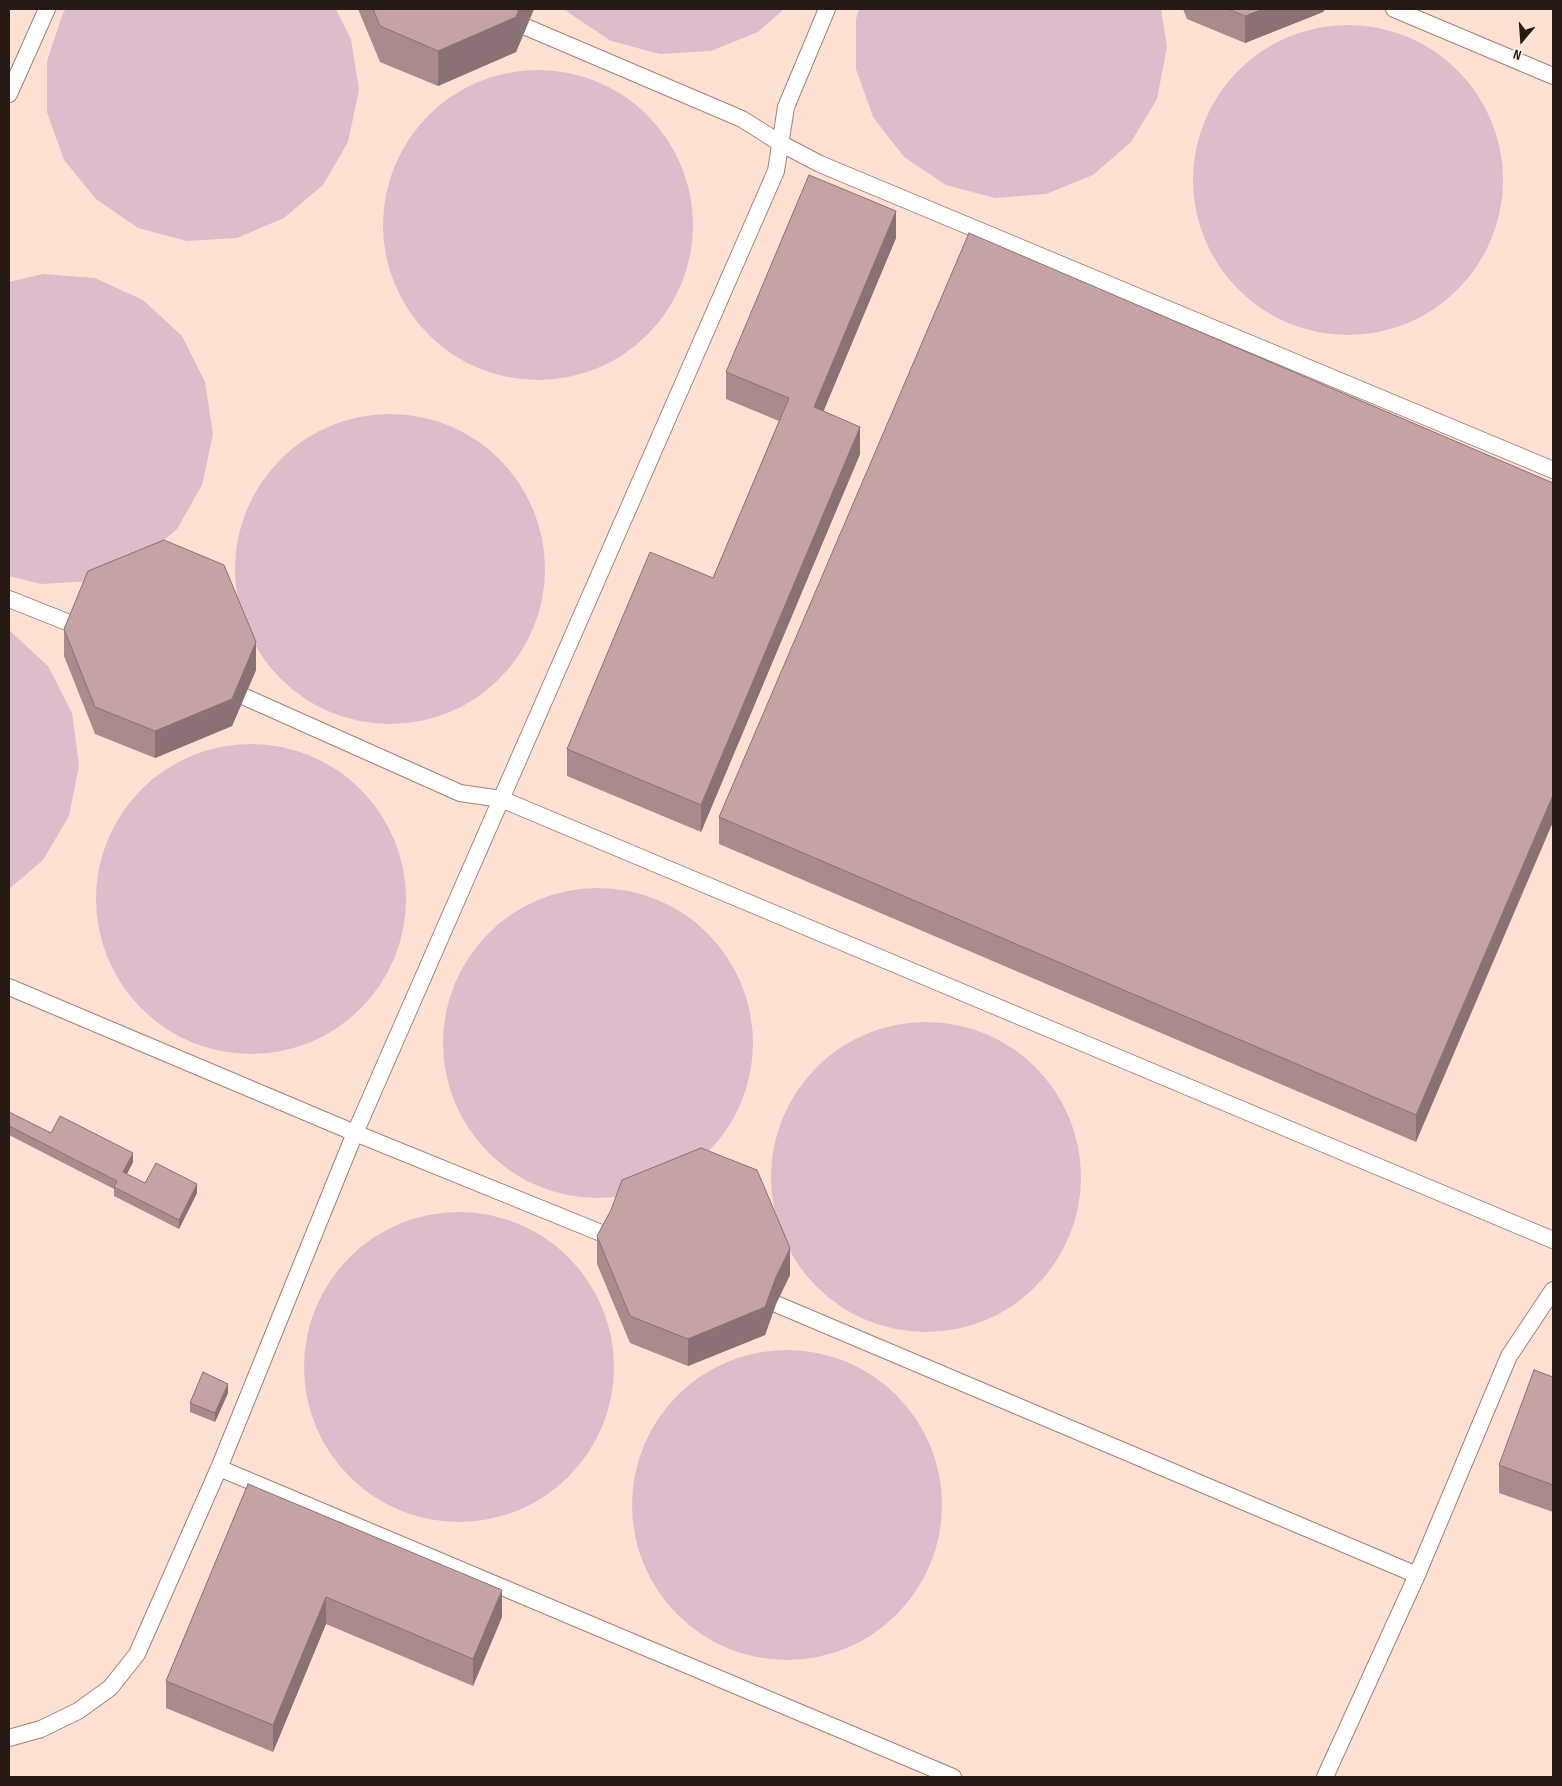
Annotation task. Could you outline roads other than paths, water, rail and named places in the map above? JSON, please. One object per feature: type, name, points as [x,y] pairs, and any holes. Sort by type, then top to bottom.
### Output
[{"type":"lane","points":[[9,94],[47,9]]},
{"type":"lane","points":[[9,1738],[41,1728],[78,1711],[110,1688],[137,1654],[219,1468],[355,1133],[776,171],[786,107],[828,9]]},
{"type":"lane","points":[[1394,9],[1553,76]]},
{"type":"lane","points":[[526,27],[742,119],[780,143],[820,164],[1553,470]]},
{"type":"lane","points":[[9,599],[77,626]]},
{"type":"lane","points":[[245,697],[460,793],[501,798],[1553,1240]]},
{"type":"lane","points":[[9,987],[355,1133],[611,1237]]},
{"type":"lane","points":[[1325,1777],[1417,1575],[1509,1356],[1553,1290]]},
{"type":"lane","points":[[776,1304],[1417,1575]]},
{"type":"lane","points":[[219,1468],[953,1777]]}]
